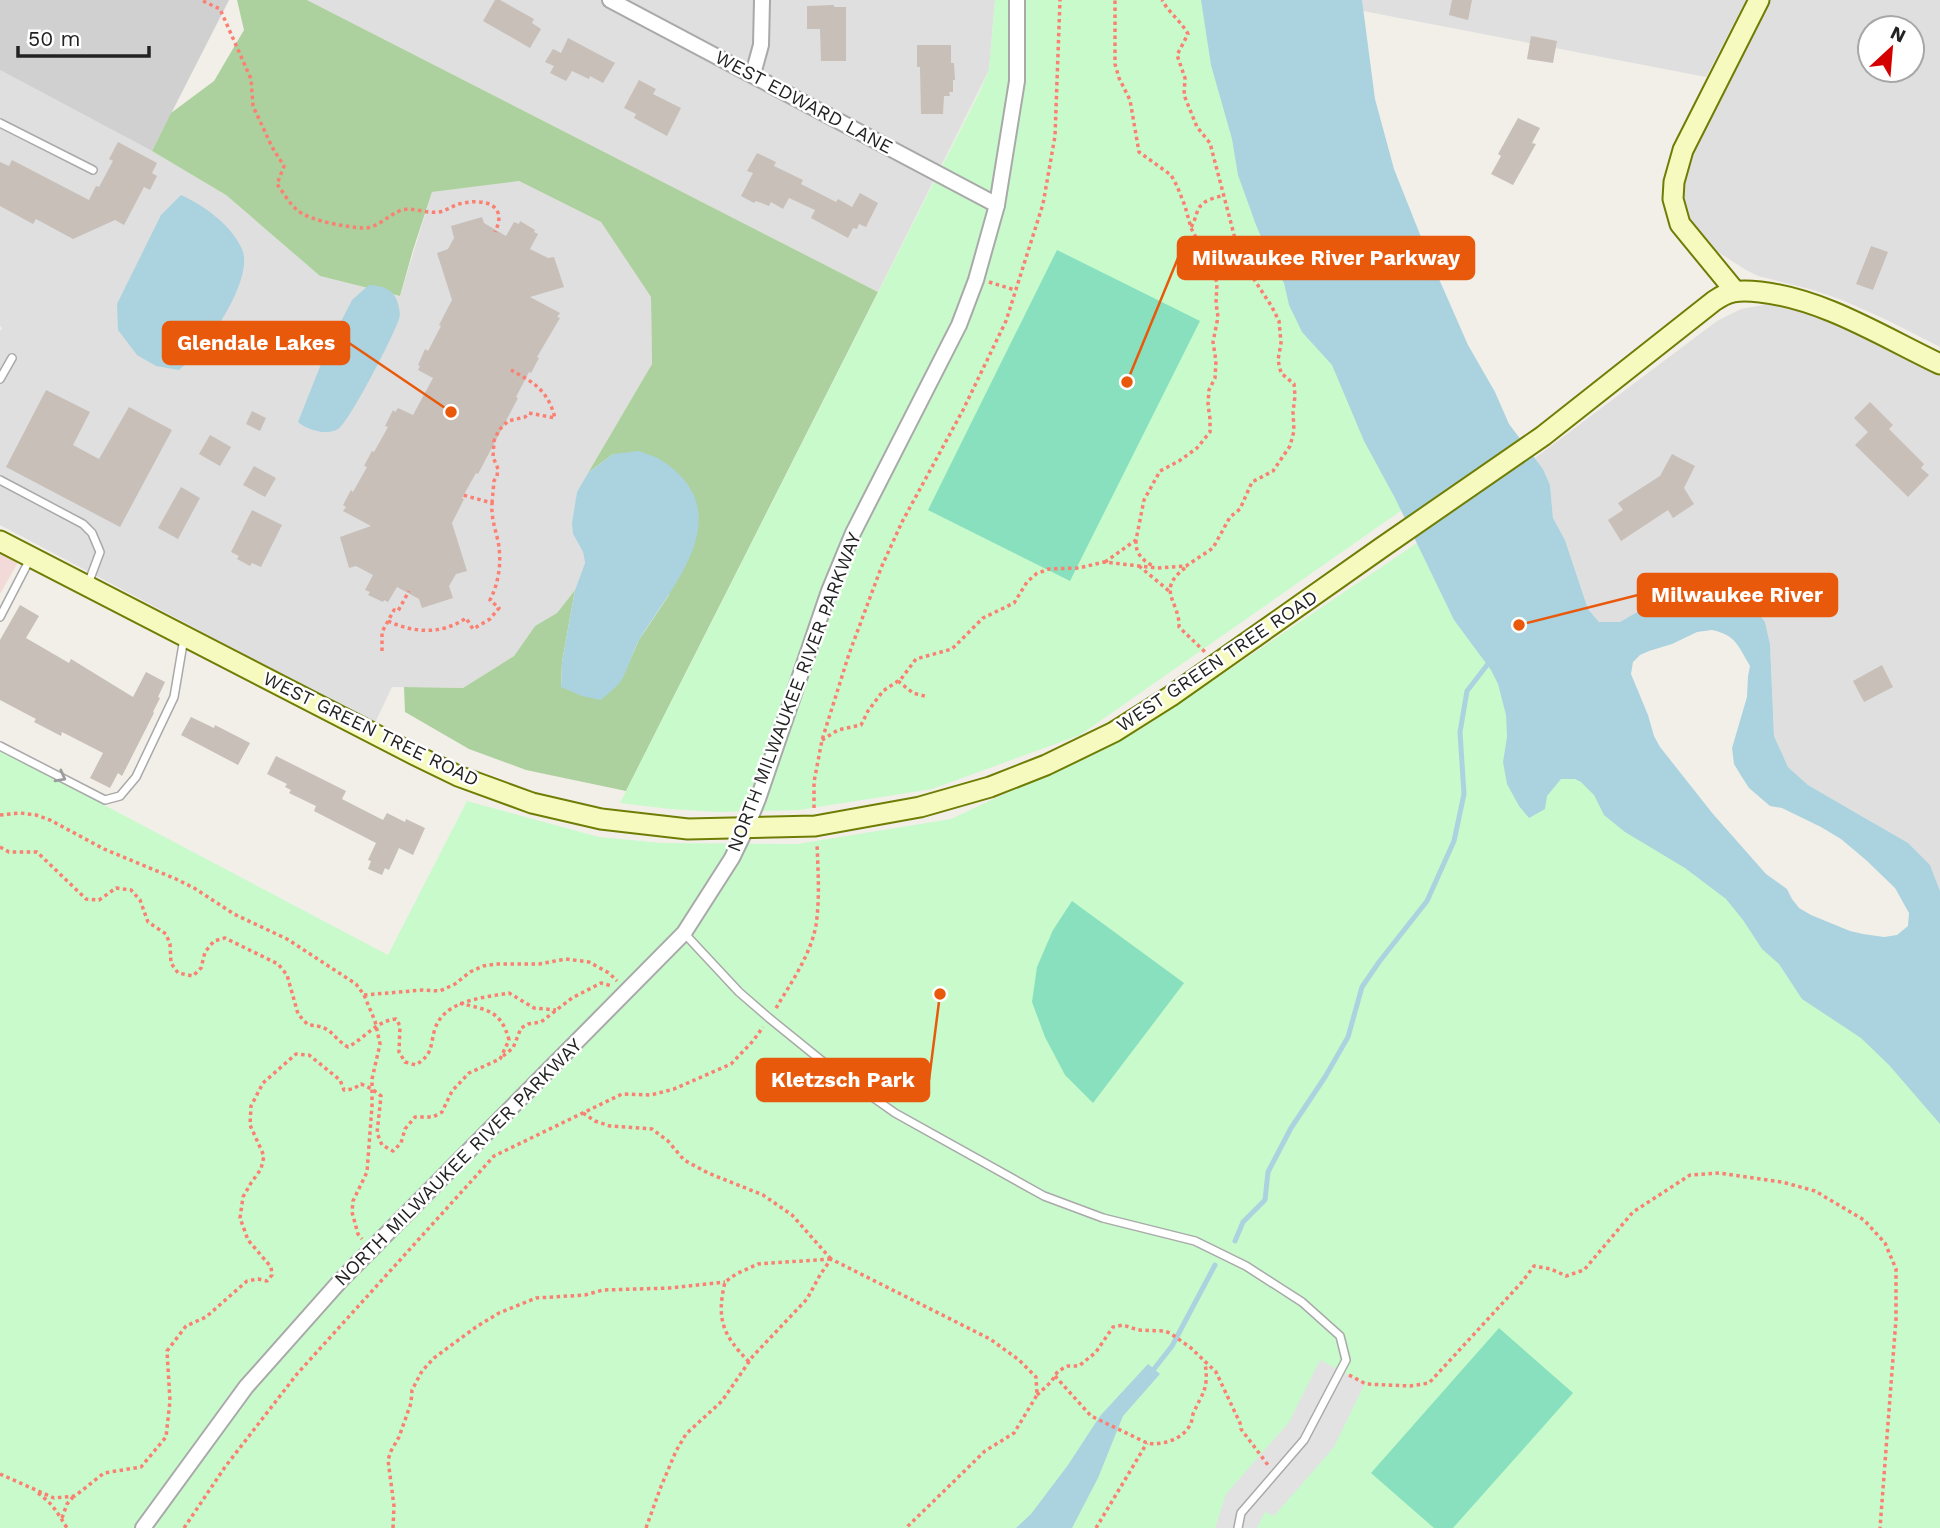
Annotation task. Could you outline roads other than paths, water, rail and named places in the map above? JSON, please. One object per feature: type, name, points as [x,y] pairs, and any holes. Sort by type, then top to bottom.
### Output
[{"type":"street","name":"WEST EDWARD LANE","points":[[610,0],[997,205]]},
{"type":"street","points":[[752,74],[761,45],[762,0]]},
{"type":"street","name":"NORTH MILWAUKEE RIVER PARKWAY","points":[[144,1528],[246,1387],[332,1290],[684,933],[732,858],[746,829],[828,591],[853,533],[959,325],[977,278],[997,205],[1017,81],[1017,0]]},
{"type":"street","points":[[1759,0],[1687,142],[1677,168],[1673,199],[1680,224],[1735,291],[1773,293],[1801,299],[1940,364]]},
{"type":"street","name":"WEST GREEN TREE ROAD","points":[[0,541],[426,760],[502,793],[531,803],[601,819],[688,829],[815,826],[920,807],[990,787],[1046,765],[1114,732],[1171,696],[1543,436],[1714,301],[1735,291]]},
{"type":"lane","points":[[0,123],[93,170]]},
{"type":"lane","points":[[0,379],[12,358]]},
{"type":"lane","points":[[0,480],[83,524],[92,533],[100,552],[88,585]]},
{"type":"lane","points":[[0,617],[32,556]]},
{"type":"lane","points":[[0,746],[105,800],[120,796],[136,777],[174,697],[185,635]]},
{"type":"lane","points":[[684,933],[739,992],[769,1018],[827,1065],[895,1113],[1044,1196],[1103,1219],[1195,1241],[1246,1266],[1301,1302],[1340,1336],[1346,1360],[1341,1371],[1304,1440],[1241,1513],[1238,1528]]},
{"type":"water","points":[[1201,0],[1362,0],[1375,99],[1394,169],[1468,345],[1495,392],[1509,424],[1543,469],[1550,485],[1553,518],[1565,540],[1588,609],[1599,622],[1620,622],[1675,586],[1703,576],[1723,583],[1745,596],[1765,622],[1770,644],[1774,736],[1788,767],[1808,785],[1908,843],[1930,865],[1940,891],[1940,1124],[1889,1065],[1861,1038],[1802,999],[1779,964],[1762,949],[1726,899],[1685,868],[1625,832],[1604,815],[1594,795],[1581,782],[1561,779],[1547,796],[1545,809],[1529,818],[1519,806],[1507,784],[1503,762],[1507,737],[1506,715],[1498,684],[1491,670],[1454,620],[1364,441],[1332,365],[1302,332],[1289,305],[1284,283],[1256,225],[1238,175],[1232,139],[1211,65]],"holes":[[[1697,632],[1720,632],[1736,642],[1750,666],[1747,697],[1732,748],[1734,764],[1749,788],[1770,806],[1782,808],[1841,839],[1895,888],[1909,913],[1908,926],[1897,935],[1884,937],[1850,931],[1799,908],[1787,889],[1766,874],[1713,814],[1660,747],[1631,674],[1633,662],[1640,655]]]},
{"type":"water","points":[[181,195],[223,223],[241,247],[244,259],[243,272],[231,304],[196,356],[179,370],[156,366],[137,355],[118,330],[117,304],[161,215]]},
{"type":"water","points":[[369,285],[380,286],[392,293],[398,302],[399,319],[371,378],[344,423],[338,429],[328,432],[306,427],[298,422],[327,349],[352,300]]},
{"type":"water","points":[[639,451],[664,462],[686,482],[697,503],[698,526],[693,549],[683,572],[638,642],[621,681],[601,700],[561,687],[562,662],[575,590],[585,563],[583,552],[573,534],[572,523],[577,492],[588,473],[613,454]]},
{"type":"water","points":[[1148,1364],[1160,1374],[1123,1416],[1098,1478],[1072,1528],[1016,1528],[1031,1514],[1068,1465],[1100,1416]]},
{"type":"waterway","points":[[1235,1241],[1243,1222],[1265,1200],[1268,1172],[1291,1128],[1348,1037],[1362,987],[1427,901],[1454,841],[1464,794],[1460,732],[1467,691],[1491,660]]},
{"type":"waterway","points":[[1154,1369],[1172,1346],[1215,1265]]},
{"type":"place","name":"Milwaukee River Parkway","points":[[1127,382]]},
{"type":"place","name":"Glendale Lakes","points":[[451,412]]},
{"type":"place","name":"Milwaukee River","points":[[1519,625]]},
{"type":"place","name":"Kletzsch Park","points":[[940,994]]}]
